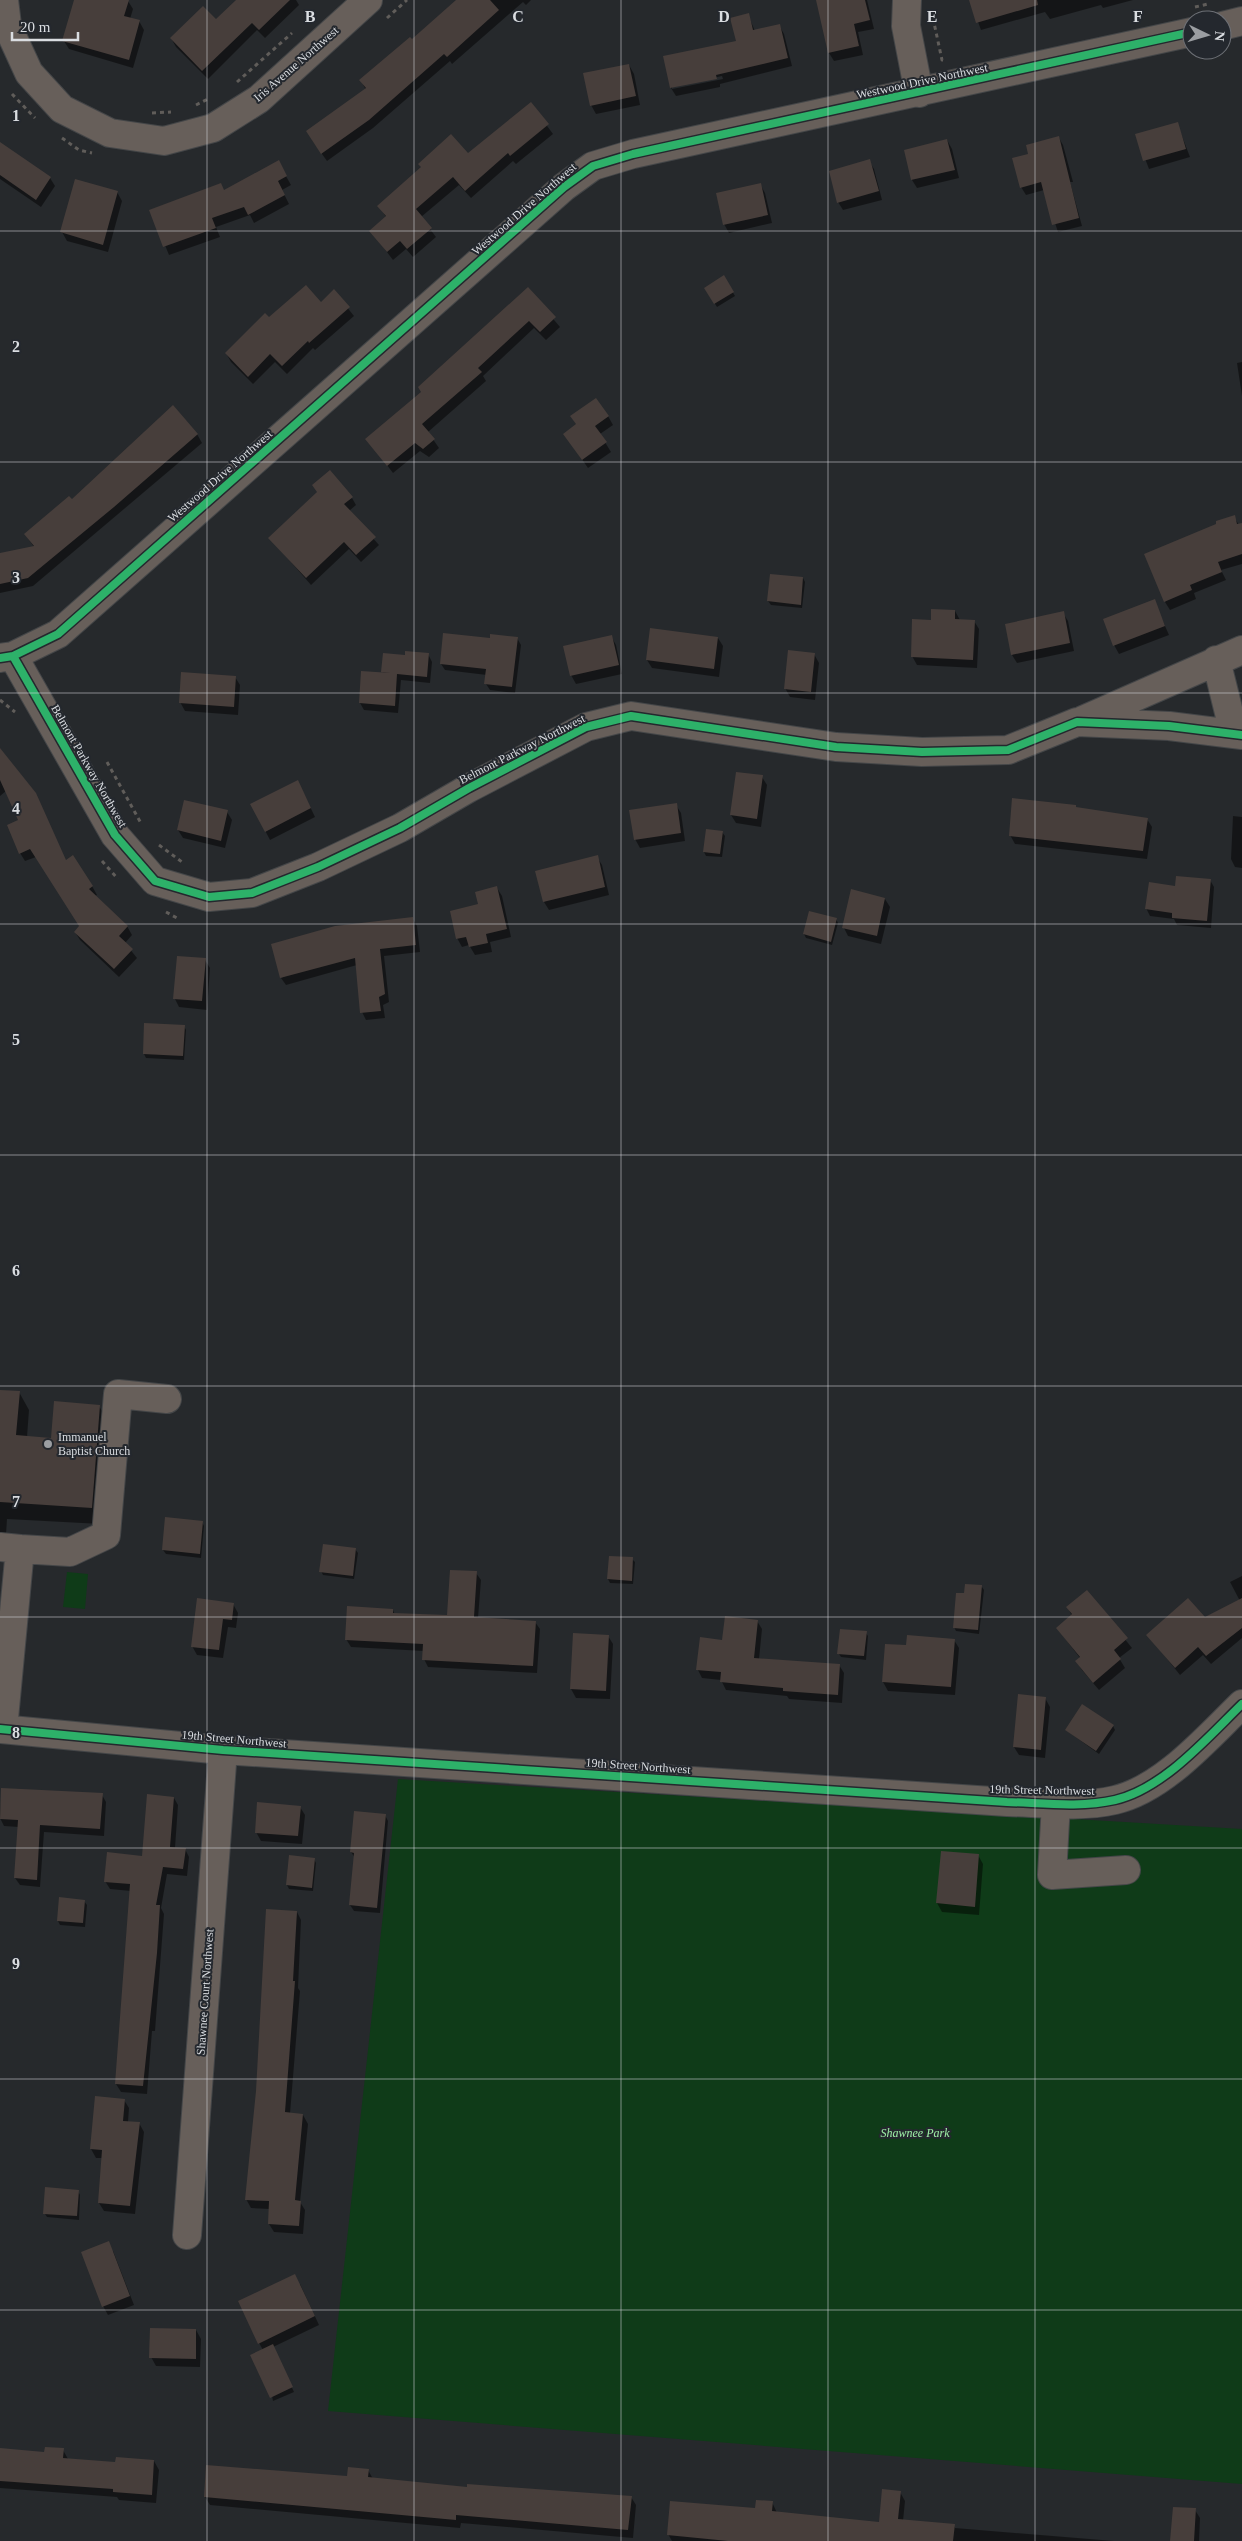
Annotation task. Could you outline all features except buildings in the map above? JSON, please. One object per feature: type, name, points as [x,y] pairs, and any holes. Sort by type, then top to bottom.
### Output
[{"type":"street","name":"Iris Avenue Northwest","points":[[4,0],[7,25],[29,74],[62,110],[110,133],[164,141],[214,128],[259,99],[368,0]]},
{"type":"street","points":[[907,0],[906,26],[920,93]]},
{"type":"street","name":"Westwood Drive Northwest","points":[[6,657],[58,634],[564,187],[593,166],[633,154],[920,93],[1182,23]]},
{"type":"street","points":[[1078,722],[1242,650]]},
{"type":"street","name":"Belmont Parkway Northwest","points":[[6,657],[114,834],[155,881],[209,897],[252,893],[318,867],[400,828],[469,788],[586,727],[631,716],[836,747],[922,752],[1008,750],[1078,722],[1169,726],[1238,734]]},
{"type":"street","points":[[1216,660],[1238,734]]},
{"type":"street","points":[[2,1729],[10,1548],[70,1552],[106,1535],[118,1394],[167,1399]]},
{"type":"street","name":"19th Street Northwest","points":[[2,1729],[223,1750],[1086,1804],[1115,1800],[1142,1791],[1186,1758],[1242,1704]]},
{"type":"street","name":"Shawnee Court Northwest","points":[[187,2235],[223,1750]]},
{"type":"street","points":[[1056,1803],[1052,1875],[1126,1870]]},
{"type":"path","points":[[932,16],[942,60],[951,58]]},
{"type":"path","points":[[234,84],[299,26]]},
{"type":"path","points":[[190,108],[212,98]]},
{"type":"path","points":[[149,113],[174,112]]},
{"type":"path","points":[[107,762],[147,833]]},
{"type":"path","points":[[157,844],[185,864]]},
{"type":"green space","points":[[67,1572],[88,1574],[85,1609],[63,1607]]},
{"type":"green space","name":"Shawnee Park","points":[[398,1779],[1242,1829],[1242,2484],[328,2411]]},
{"type":"cycle path","points":[[0,658],[13,656],[58,634],[564,187],[593,166],[633,154],[1182,34]]},
{"type":"cycle path","points":[[13,656],[115,835],[155,881],[209,897],[252,893],[318,867],[400,828],[469,788],[586,727],[631,716],[836,747],[922,752],[1008,750],[1077,722],[1169,726],[1242,735]]},
{"type":"cycle path","points":[[0,1729],[223,1750],[1007,1802],[1088,1804],[1115,1800],[1133,1794],[1167,1774],[1242,1704]]},
{"type":"place","name":"Immanuel Baptist Church","points":[[48,1444]]}]
